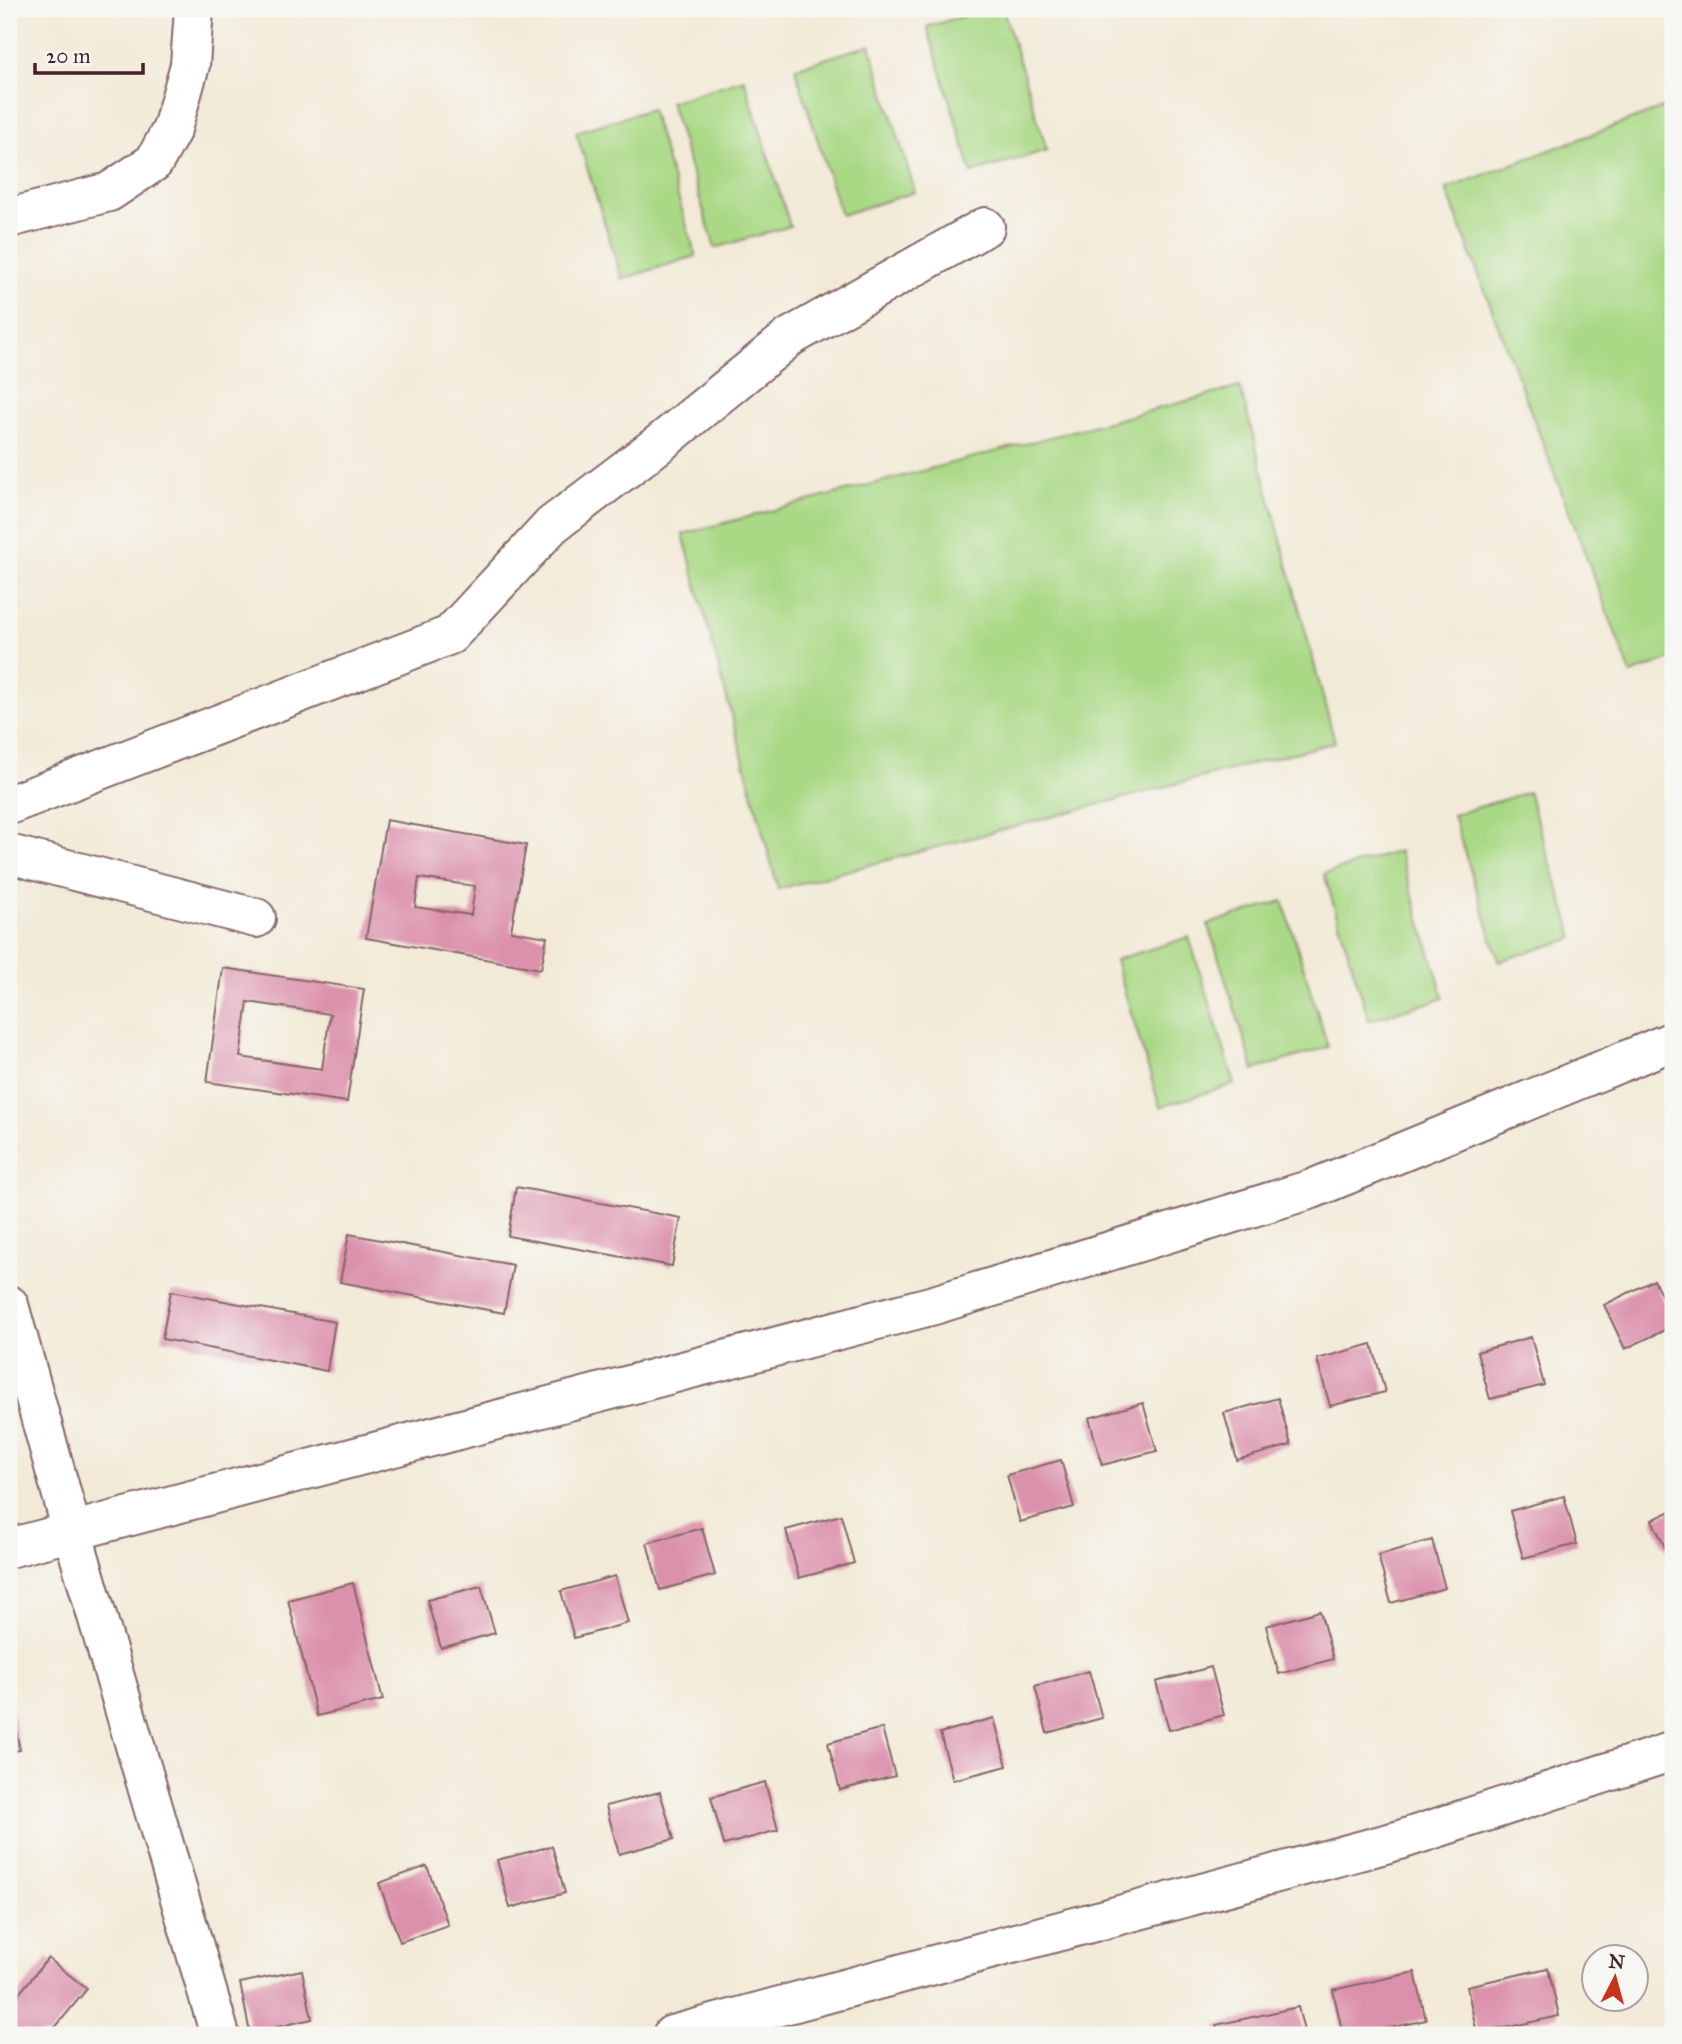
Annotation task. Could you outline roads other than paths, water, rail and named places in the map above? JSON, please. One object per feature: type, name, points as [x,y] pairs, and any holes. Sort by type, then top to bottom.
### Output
[{"type":"street","points":[[9,218],[109,192],[154,162],[172,129],[190,65],[194,9]]},
{"type":"street","points":[[9,805],[450,635],[552,525],[659,444],[790,337],[985,228]]},
{"type":"street","points":[[9,854],[256,918]]},
{"type":"street","points":[[9,1548],[974,1293],[1312,1189],[1673,1041]]},
{"type":"street","points":[[9,1305],[72,1531],[220,2035]]},
{"type":"street","points":[[672,2035],[1400,1840],[1673,1751]]}]
